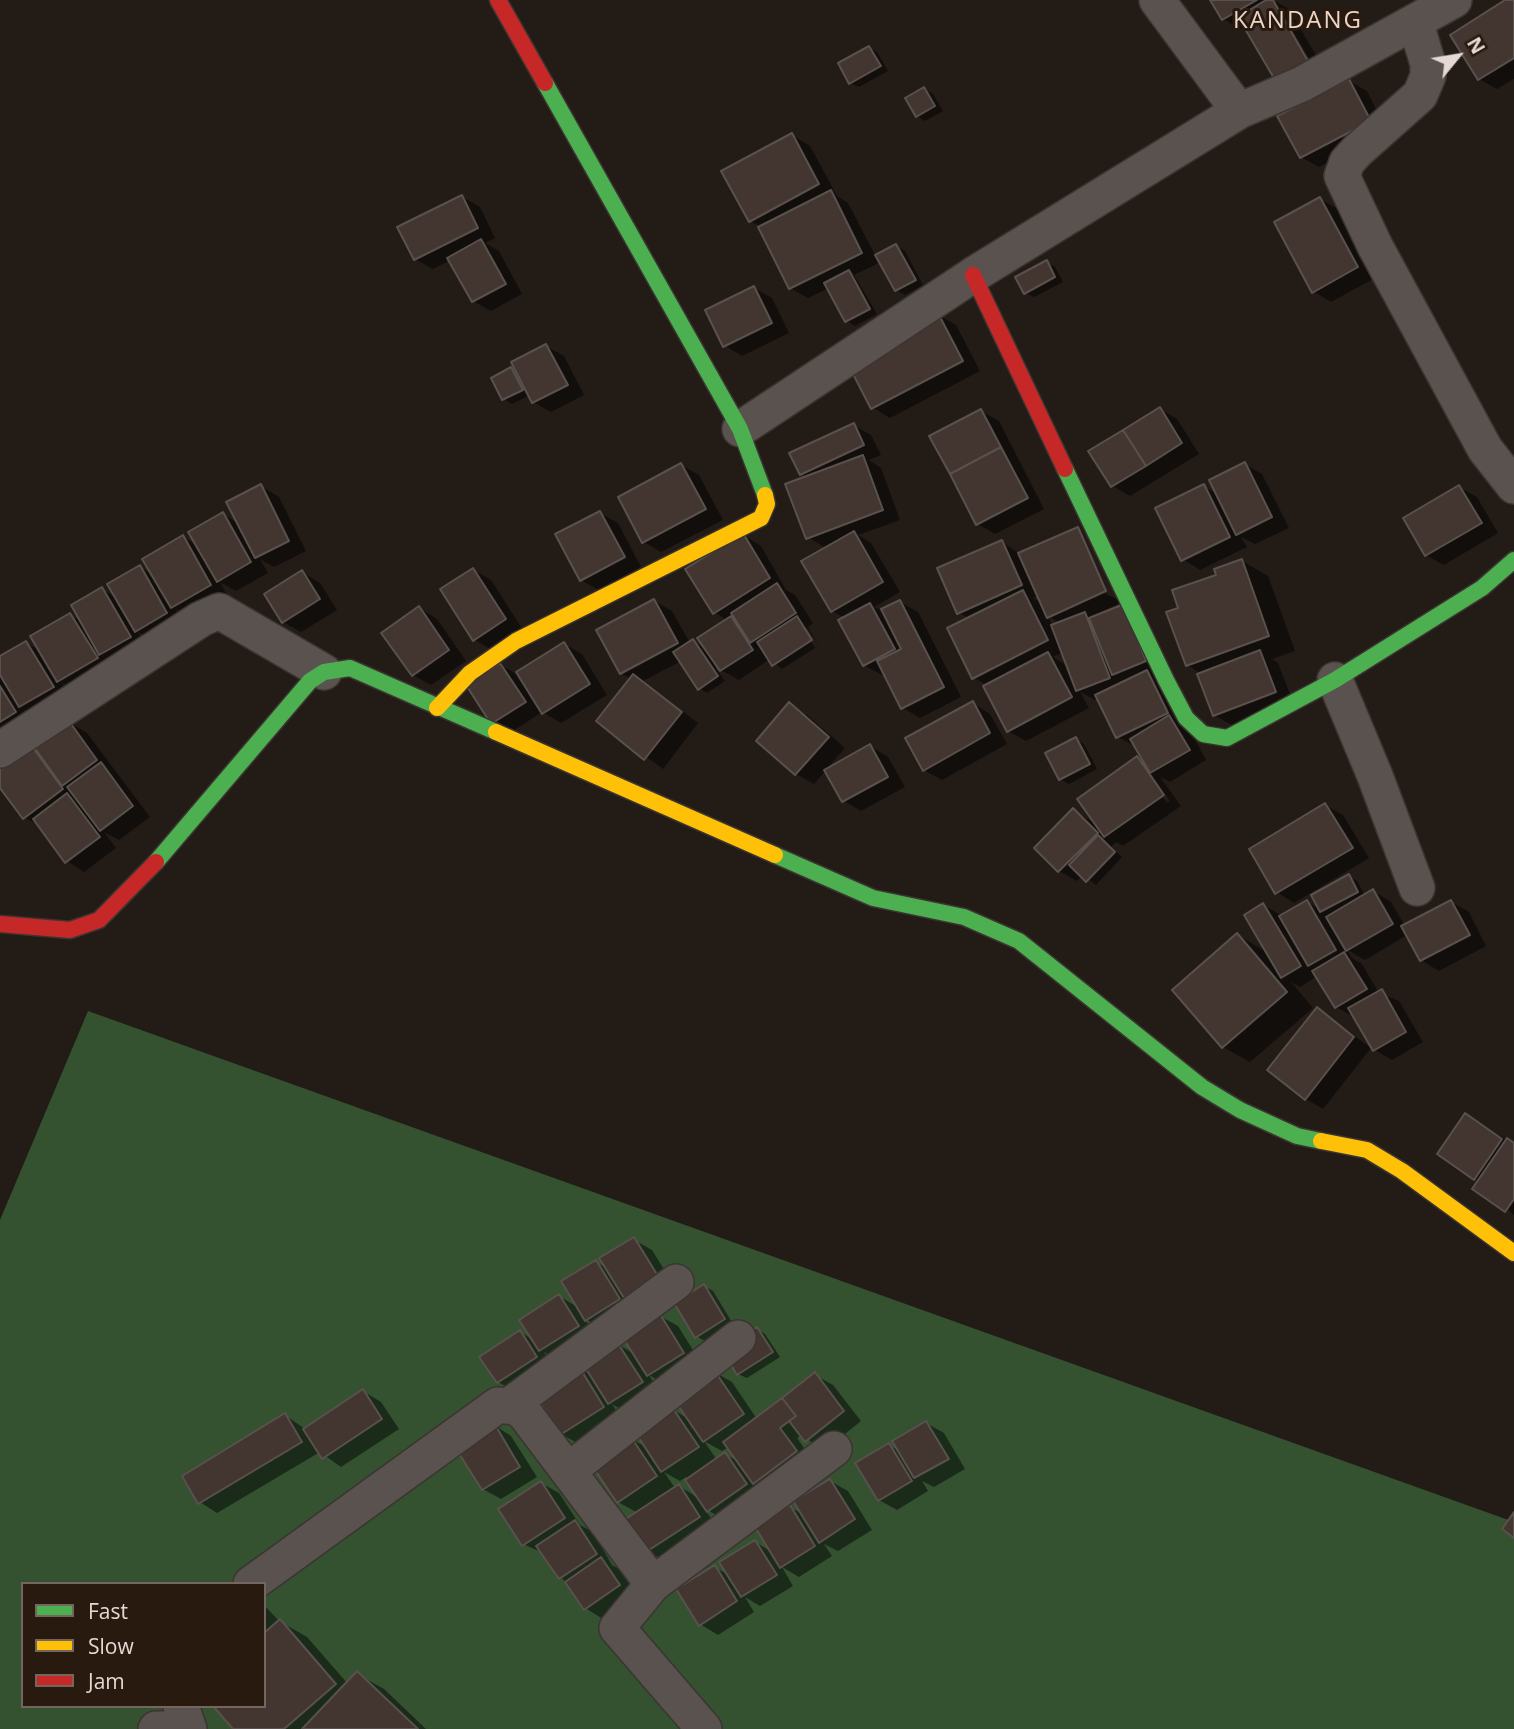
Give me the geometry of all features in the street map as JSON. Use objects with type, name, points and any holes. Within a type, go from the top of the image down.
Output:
[{"type":"street","points":[[437,708],[470,673],[516,641],[761,518],[767,504],[764,489],[740,429],[498,0]]},
{"type":"street","points":[[1157,0],[1238,111]]},
{"type":"street","points":[[740,429],[973,275],[1238,111],[1302,84],[1416,24],[1454,0]]},
{"type":"street","points":[[1416,24],[1428,64],[1428,76],[1420,95],[1357,150],[1347,162],[1342,176],[1375,246],[1485,449],[1514,486]]},
{"type":"street","points":[[973,275],[1186,718],[1203,734],[1227,738],[1335,680],[1482,588],[1514,560]]},
{"type":"street","points":[[0,750],[201,619],[219,611],[324,673]]},
{"type":"street","points":[[0,923],[70,930],[99,920],[153,865],[310,681],[324,673],[350,668],[873,898],[964,917],[1019,941],[1202,1087],[1240,1110],[1297,1136],[1367,1150],[1402,1171],[1514,1252]]},
{"type":"street","points":[[1335,680],[1417,888]]},
{"type":"street","points":[[510,1405],[676,1282]]},
{"type":"street","points":[[568,1471],[738,1338]]},
{"type":"street","points":[[254,1582],[498,1405],[510,1405],[525,1414],[653,1584]]},
{"type":"street","points":[[704,1729],[617,1628],[653,1584],[834,1450]]},
{"type":"street","points":[[182,1708],[189,1729]]},
{"type":"street","points":[[156,1729],[169,1729]]},
{"type":"green space","points":[[88,1011],[1514,1522],[1514,1729],[0,1729],[0,1220]]},
{"type":"building","points":[[1210,0],[1257,0],[1222,20]]},
{"type":"building","points":[[1266,0],[1273,0],[1308,61],[1275,80],[1238,17]]},
{"type":"building","points":[[1505,0],[1514,0],[1514,58],[1478,80],[1450,35]]},
{"type":"building","points":[[869,46],[881,66],[849,84],[838,63]]},
{"type":"building","points":[[1349,79],[1371,121],[1300,158],[1277,116]]},
{"type":"building","points":[[924,87],[935,106],[916,117],[905,98]]},
{"type":"building","points":[[792,133],[819,184],[749,222],[721,171]]},
{"type":"building","points":[[831,190],[862,253],[789,289],[758,227]]},
{"type":"building","points":[[462,195],[478,228],[414,260],[397,227]]},
{"type":"building","points":[[1320,197],[1358,267],[1312,293],[1274,222]]},
{"type":"building","points":[[481,239],[506,284],[472,302],[447,258]]},
{"type":"building","points":[[896,244],[916,280],[895,291],[875,255]]},
{"type":"building","points":[[1047,260],[1055,277],[1024,294],[1015,277]]},
{"type":"building","points":[[849,270],[870,309],[845,322],[824,283]]},
{"type":"building","points":[[754,286],[772,323],[723,347],[705,310]]},
{"type":"building","points":[[938,313],[963,361],[871,409],[851,370]]},
{"type":"building","points":[[546,344],[568,385],[532,403],[511,362]]},
{"type":"building","points":[[511,367],[523,390],[502,400],[491,378]]},
{"type":"building","points":[[1160,407],[1182,443],[1146,466],[1123,430]]},
{"type":"building","points":[[981,409],[1001,447],[950,474],[929,436]]},
{"type":"building","points":[[854,423],[864,445],[800,475],[789,453]]},
{"type":"building","points":[[1123,430],[1146,466],[1111,487],[1088,451]]},
{"type":"building","points":[[1001,447],[1028,498],[976,525],[950,474]]},
{"type":"building","points":[[863,455],[883,510],[806,539],[785,484]]},
{"type":"building","points":[[1245,462],[1272,517],[1236,535],[1209,480]]},
{"type":"building","points":[[681,463],[706,509],[642,543],[618,497]]},
{"type":"building","points":[[261,484],[289,541],[255,558],[226,502]]},
{"type":"building","points":[[1204,484],[1230,537],[1181,561],[1155,508]]},
{"type":"building","points":[[1459,485],[1482,523],[1425,556],[1403,518]]},
{"type":"building","points":[[600,511],[625,557],[580,581],[555,534]]},
{"type":"building","points":[[223,512],[251,562],[217,582],[188,532]]},
{"type":"building","points":[[1078,527],[1106,591],[1047,618],[1018,553]]},
{"type":"building","points":[[854,531],[883,582],[831,612],[801,561]]},
{"type":"building","points":[[743,533],[770,578],[713,614],[685,569]]},
{"type":"building","points":[[183,535],[211,585],[171,608],[142,559]]},
{"type":"building","points":[[1002,540],[1022,585],[957,614],[937,568]]},
{"type":"building","points":[[1242,559],[1269,636],[1186,666],[1166,612],[1178,608],[1172,590],[1216,575],[1214,569]]},
{"type":"building","points":[[140,565],[167,613],[135,632],[107,584]]},
{"type":"building","points":[[473,568],[506,619],[473,641],[440,589]]},
{"type":"building","points":[[302,570],[320,599],[282,623],[264,594]]},
{"type":"building","points":[[777,583],[796,613],[750,643],[731,613]]},
{"type":"building","points":[[102,587],[131,637],[99,655],[71,605]]},
{"type":"building","points":[[1023,590],[1048,640],[972,679],[947,628]]},
{"type":"building","points":[[654,599],[678,643],[620,674],[596,630]]},
{"type":"building","points":[[900,600],[944,687],[901,709],[877,661],[901,649],[881,609]]},
{"type":"building","points":[[870,603],[895,649],[863,666],[838,620]]},
{"type":"building","points":[[1124,604],[1146,661],[1112,675],[1089,618]]},
{"type":"building","points":[[419,606],[449,650],[412,676],[381,633]]},
{"type":"building","points":[[1085,612],[1110,678],[1076,691],[1051,625]]},
{"type":"building","points":[[70,613],[98,658],[57,682],[30,636]]},
{"type":"building","points":[[731,616],[753,650],[720,671],[697,638]]},
{"type":"building","points":[[797,616],[812,640],[772,666],[757,642]]},
{"type":"building","points":[[693,639],[718,676],[698,690],[673,652]]},
{"type":"building","points":[[26,641],[54,687],[19,707],[0,675],[0,656]]},
{"type":"building","points":[[564,642],[590,684],[542,714],[516,672]]},
{"type":"building","points":[[1260,650],[1276,692],[1213,716],[1197,674]]},
{"type":"building","points":[[1048,652],[1072,697],[1007,732],[983,686]]},
{"type":"building","points":[[500,663],[526,702],[491,724],[466,685]]},
{"type":"building","points":[[1147,670],[1168,713],[1116,738],[1095,695]]},
{"type":"building","points":[[633,674],[682,712],[644,760],[596,721]]},
{"type":"building","points":[[0,686],[16,712],[0,722]]},
{"type":"building","points":[[973,701],[990,733],[923,771],[905,738]]},
{"type":"building","points":[[789,702],[829,737],[795,775],[756,741]]},
{"type":"building","points":[[1169,715],[1190,750],[1150,773],[1130,739]]},
{"type":"building","points":[[69,721],[97,760],[62,786],[34,747]]},
{"type":"building","points":[[1076,737],[1090,764],[1059,780],[1045,753]]},
{"type":"building","points":[[870,744],[888,777],[842,802],[824,770]]},
{"type":"building","points":[[31,745],[63,789],[23,819],[0,788],[0,768]]},
{"type":"building","points":[[1137,756],[1164,795],[1104,837],[1077,799]]},
{"type":"building","points":[[101,762],[133,806],[100,831],[67,787]]},
{"type":"building","points":[[67,793],[100,837],[65,863],[33,819]]},
{"type":"building","points":[[1325,803],[1353,848],[1275,894],[1249,849]]},
{"type":"building","points":[[1073,808],[1098,833],[1058,872],[1034,848]]},
{"type":"building","points":[[1098,835],[1115,852],[1086,882],[1069,865]]},
{"type":"building","points":[[1349,874],[1358,892],[1320,912],[1311,895]]},
{"type":"building","points":[[1373,889],[1393,924],[1346,951],[1326,917]]},
{"type":"building","points":[[1307,900],[1336,950],[1308,966],[1279,916]]},
{"type":"building","points":[[1451,900],[1470,935],[1420,961],[1401,926]]},
{"type":"building","points":[[1263,903],[1301,966],[1281,978],[1244,915]]},
{"type":"building","points":[[1237,933],[1287,992],[1222,1048],[1172,990]]},
{"type":"building","points":[[1344,952],[1367,989],[1335,1008],[1312,971]]},
{"type":"building","points":[[1382,989],[1406,1032],[1373,1051],[1348,1008]]},
{"type":"building","points":[[1317,1007],[1354,1037],[1305,1100],[1267,1070]]},
{"type":"building","points":[[1465,1113],[1502,1139],[1474,1180],[1437,1154]]},
{"type":"building","points":[[1507,1138],[1514,1143],[1514,1199],[1505,1212],[1472,1189]]},
{"type":"building","points":[[634,1237],[658,1276],[624,1298],[599,1258]]},
{"type":"building","points":[[596,1260],[620,1299],[585,1321],[561,1281]]},
{"type":"building","points":[[704,1284],[725,1319],[695,1338],[674,1303]]},
{"type":"building","points":[[559,1294],[579,1326],[539,1351],[519,1320]]},
{"type":"building","points":[[660,1314],[684,1353],[647,1376],[623,1338]]},
{"type":"building","points":[[757,1327],[773,1352],[737,1375],[721,1349]]},
{"type":"building","points":[[520,1330],[537,1357],[497,1383],[479,1357]]},
{"type":"building","points":[[617,1342],[643,1382],[608,1404],[583,1364]]},
{"type":"building","points":[[578,1365],[604,1407],[560,1435],[534,1393]]},
{"type":"building","points":[[714,1370],[744,1414],[703,1442],[673,1398]]},
{"type":"building","points":[[815,1372],[844,1411],[805,1442],[789,1421],[796,1416],[782,1398]]},
{"type":"building","points":[[363,1389],[382,1419],[322,1459],[303,1429]]},
{"type":"building","points":[[782,1398],[796,1416],[780,1428],[797,1451],[753,1484],[723,1442]]},
{"type":"building","points":[[672,1407],[699,1447],[661,1472],[635,1432]]},
{"type":"building","points":[[285,1413],[302,1442],[198,1504],[182,1476]]},
{"type":"building","points":[[926,1421],[949,1459],[914,1478],[892,1441]]},
{"type":"building","points":[[494,1423],[520,1467],[482,1490],[455,1447]]},
{"type":"building","points":[[631,1437],[657,1476],[617,1503],[591,1464]]},
{"type":"building","points":[[889,1443],[912,1481],[878,1501],[855,1463]]},
{"type":"building","points":[[725,1452],[747,1484],[707,1512],[685,1480]]},
{"type":"building","points":[[830,1479],[855,1519],[819,1543],[793,1501]]},
{"type":"building","points":[[541,1481],[565,1518],[522,1546],[498,1509]]},
{"type":"building","points":[[679,1484],[700,1517],[646,1552],[624,1520]]},
{"type":"building","points":[[790,1505],[815,1546],[780,1568],[755,1527]]},
{"type":"building","points":[[1514,1512],[1514,1538],[1502,1529]]},
{"type":"building","points":[[575,1520],[597,1554],[559,1579],[536,1546]]},
{"type":"building","points":[[755,1540],[777,1575],[741,1597],[719,1562]]},
{"type":"building","points":[[601,1557],[620,1585],[584,1610],[565,1582]]},
{"type":"building","points":[[715,1565],[737,1601],[699,1626],[676,1589]]},
{"type":"building","points":[[280,1619],[336,1684],[284,1729],[233,1729],[215,1708],[266,1708],[266,1631]]},
{"type":"building","points":[[357,1671],[418,1729],[302,1729]]},
{"type":"traffic: fast","points":[[545,83],[740,429],[765,495]]},
{"type":"traffic: fast","points":[[1065,469],[1166,680],[1186,718],[1203,734],[1227,738],[1335,680],[1482,588],[1514,560]]},
{"type":"traffic: fast","points":[[156,862],[310,681],[324,672],[350,668],[496,732]]},
{"type":"traffic: fast","points":[[775,855],[873,898],[964,917],[1019,941],[1202,1087],[1240,1110],[1297,1136],[1321,1141]]},
{"type":"traffic: slow","points":[[437,708],[470,673],[516,641],[761,518],[767,504],[765,495]]},
{"type":"traffic: slow","points":[[496,732],[775,855]]},
{"type":"traffic: slow","points":[[1321,1141],[1367,1150],[1402,1171],[1514,1253]]},
{"type":"traffic: jam","points":[[498,0],[545,83]]},
{"type":"traffic: jam","points":[[973,275],[1065,469]]},
{"type":"traffic: jam","points":[[0,924],[70,930],[99,920],[156,862]]},
{"type":"district","name":"KANDANG","points":[[1298,21]]}]
